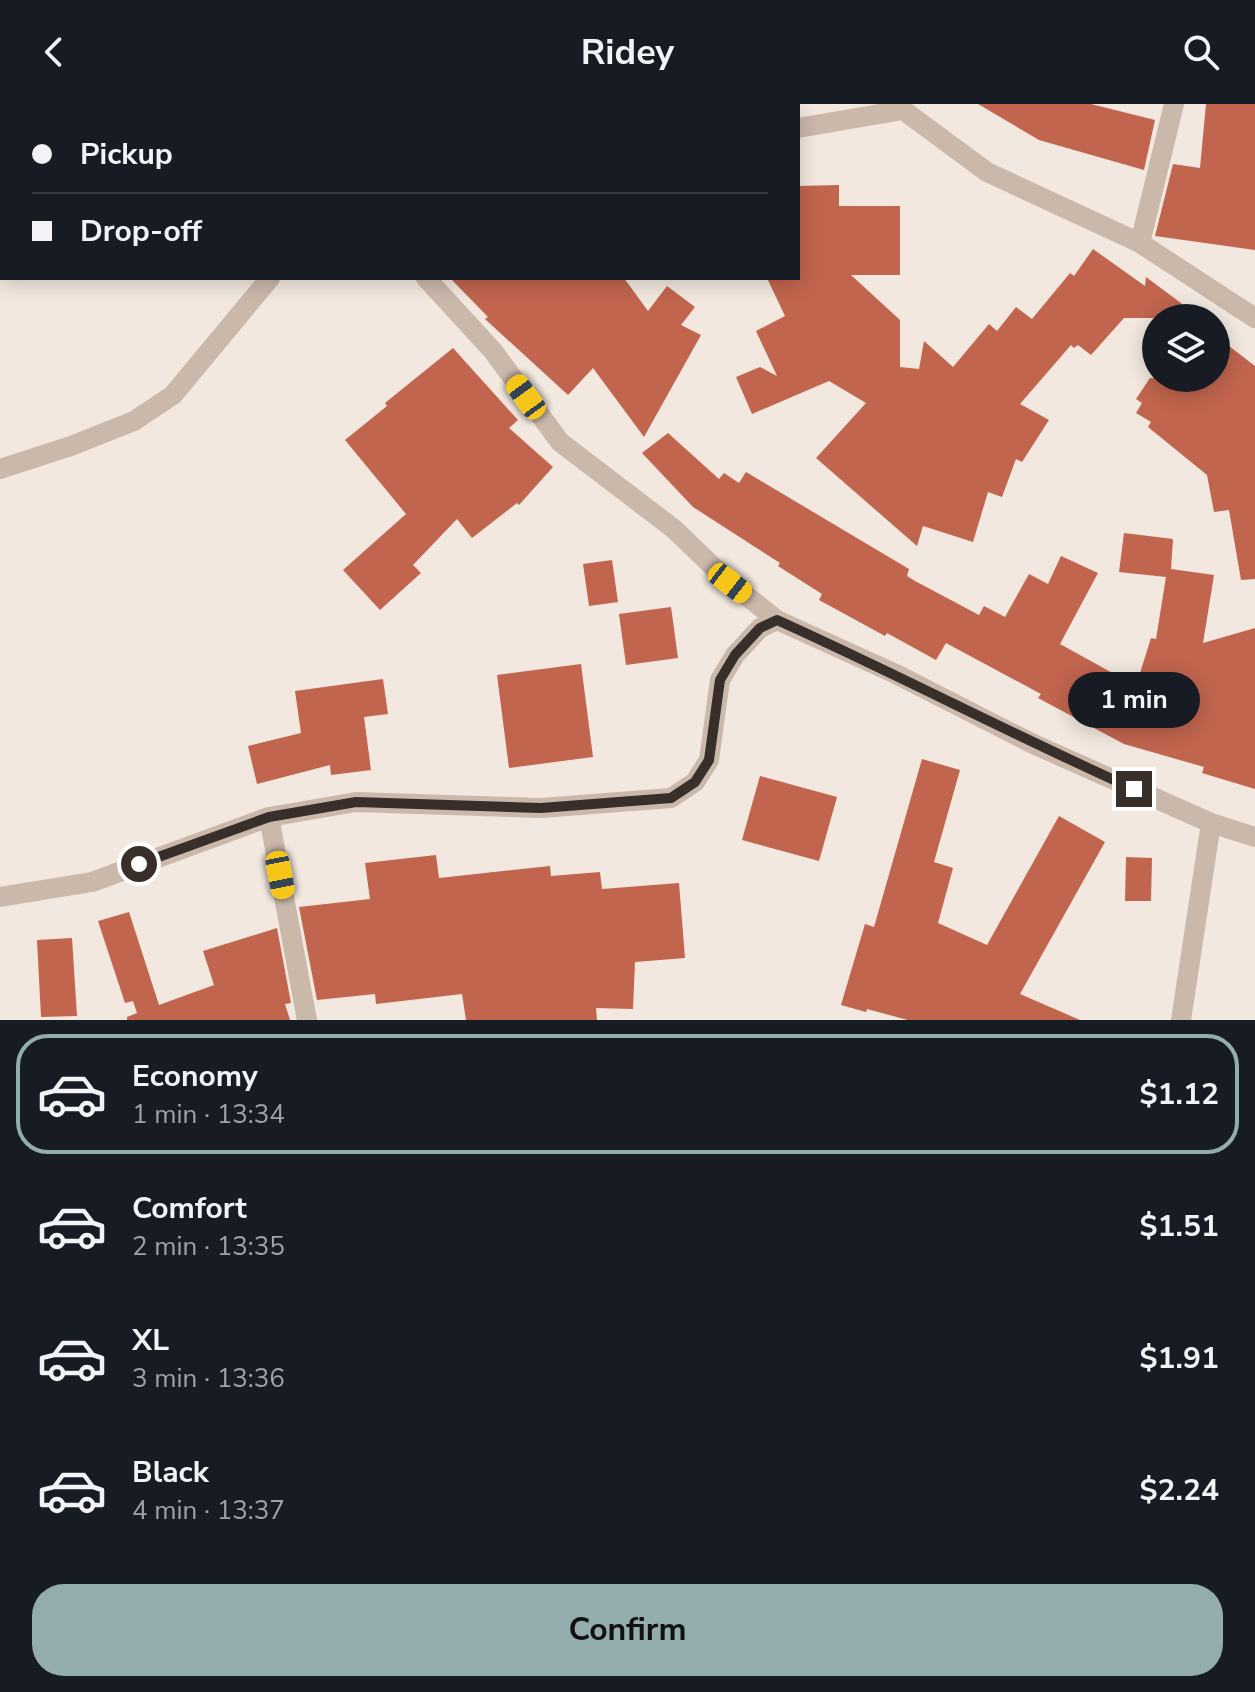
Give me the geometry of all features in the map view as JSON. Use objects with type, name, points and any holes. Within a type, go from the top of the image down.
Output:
[{"type":"street","points":[[1140,243],[1174,104]]},
{"type":"street","points":[[800,128],[901,107],[987,172],[1140,243],[1255,318]]},
{"type":"street","points":[[0,469],[134,421],[173,395],[268,280]]},
{"type":"street","points":[[428,280],[493,351],[560,442],[674,529],[730,583],[777,620],[896,674],[1031,743],[1211,823],[1255,837]]},
{"type":"street","points":[[1,894],[92,882],[269,817],[356,802],[541,808],[671,798],[695,782],[709,760],[720,680],[735,655],[760,628],[777,620]]},
{"type":"street","points":[[269,817],[307,1020]]},
{"type":"street","points":[[1181,1020],[1211,823]]},
{"type":"building","points":[[978,104],[1091,104],[1155,120],[1144,170],[1039,140]]},
{"type":"building","points":[[1206,104],[1255,104],[1255,250],[1155,236],[1173,164],[1200,168]]},
{"type":"building","points":[[839,185],[839,206],[900,206],[900,275],[851,275],[900,320],[900,367],[919,369],[924,341],[953,367],[989,324],[997,331],[1016,307],[1032,319],[1070,273],[1074,276],[1093,249],[1145,286],[1146,277],[1182,304],[1142,304],[1142,318],[1124,318],[1091,355],[1078,345],[1074,348],[1071,345],[1020,404],[1049,420],[1022,462],[1016,459],[1002,497],[988,492],[973,542],[923,526],[917,546],[816,458],[866,403],[829,381],[752,414],[736,377],[760,367],[777,376],[756,331],[785,316],[768,280],[800,280],[800,186]]},
{"type":"building","points":[[452,280],[625,280],[648,311],[667,286],[695,307],[681,325],[701,335],[644,437],[593,368],[568,395],[485,319],[488,317]]},
{"type":"building","points":[[1230,347],[1255,366],[1255,579],[1241,580],[1229,510],[1214,512],[1207,475],[1148,427],[1151,422],[1136,413],[1142,403],[1136,399],[1142,390],[1230,392]]},
{"type":"building","points":[[453,348],[518,420],[509,428],[553,467],[519,505],[517,503],[472,538],[457,519],[413,565],[421,573],[380,610],[343,570],[406,514],[345,440]]},
{"type":"building","points":[[668,433],[719,479],[724,473],[739,483],[746,472],[909,569],[907,576],[915,581],[979,615],[984,606],[1005,617],[1029,574],[1048,584],[1061,556],[1098,573],[1060,644],[1136,686],[1151,638],[1156,639],[1166,577],[1119,572],[1124,533],[1173,539],[1171,569],[1214,575],[1203,643],[1255,628],[1255,789],[1202,773],[1204,767],[1124,744],[1038,698],[1041,694],[946,643],[936,660],[819,600],[822,594],[778,566],[780,563],[693,507],[642,453]]},
{"type":"building","points":[[612,560],[618,602],[589,606],[583,564]]},
{"type":"building","points":[[671,607],[678,658],[626,665],[619,614]]},
{"type":"building","points":[[581,664],[593,757],[509,768],[497,675]]},
{"type":"building","points":[[383,679],[388,714],[364,717],[371,770],[331,775],[330,765],[257,784],[248,746],[301,733],[295,691]]},
{"type":"building","points":[[922,759],[960,770],[934,862],[953,868],[938,923],[987,945],[1059,816],[1105,842],[1020,994],[1080,1020],[908,1020],[841,1005],[865,924],[874,927]]},
{"type":"building","points":[[760,776],[837,797],[819,861],[742,840]]},
{"type":"building","points":[[436,855],[439,878],[550,866],[551,876],[600,872],[602,889],[679,883],[685,958],[635,962],[633,1009],[596,1008],[597,1020],[466,1020],[462,994],[376,1004],[375,994],[317,1000],[299,907],[370,899],[365,863]]},
{"type":"building","points":[[1126,857],[1152,858],[1151,901],[1125,901]]},
{"type":"building","points":[[129,912],[159,1005],[214,985],[203,951],[277,928],[291,1003],[285,1004],[290,1020],[127,1020],[127,1017],[137,1013],[133,1001],[125,1003],[98,921]]},
{"type":"building","points":[[72,938],[77,1016],[41,1017],[37,940]]},
{"type":"route","points":[[139,864],[269,817],[356,802],[541,808],[671,798],[695,782],[709,760],[720,680],[735,655],[760,628],[777,620],[896,674],[1031,743],[1134,789]]}]
